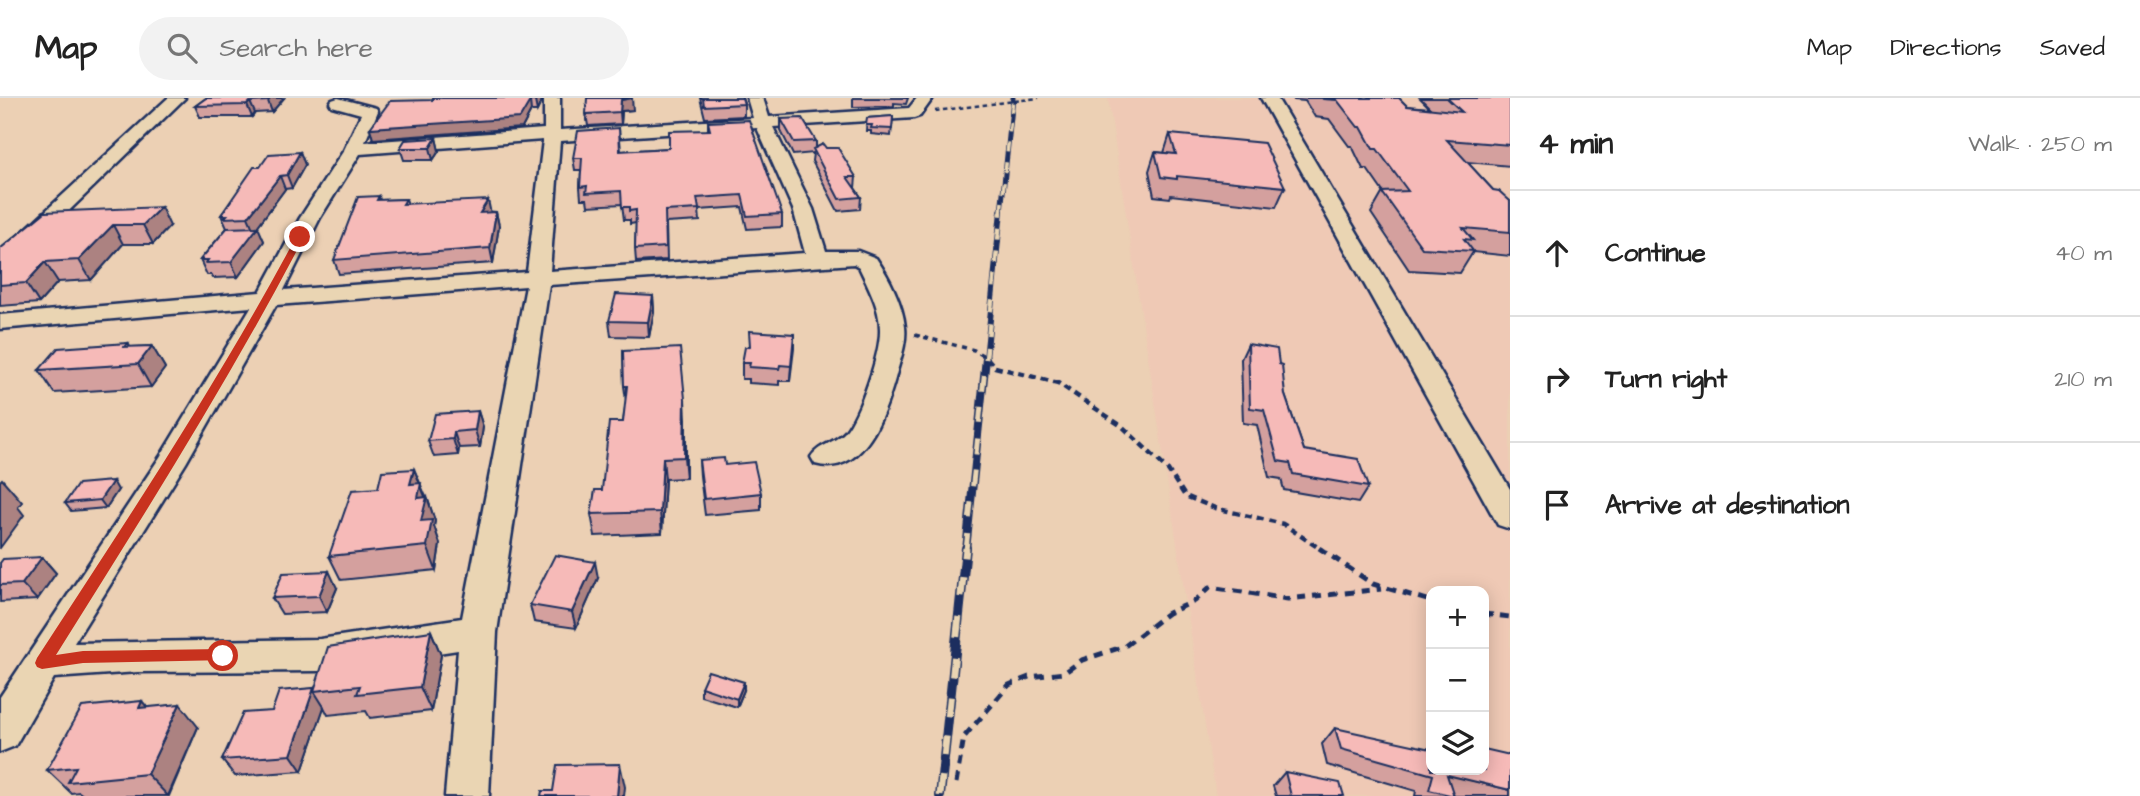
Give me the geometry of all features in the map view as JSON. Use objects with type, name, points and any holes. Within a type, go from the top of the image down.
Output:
[{"type":"street","points":[[0,265],[177,98]]},
{"type":"street","points":[[467,796],[478,632],[535,308],[552,135],[552,98]]},
{"type":"street","points":[[755,98],[763,123],[803,209],[817,258]]},
{"type":"street","points":[[353,150],[370,146],[914,113],[925,98]]},
{"type":"street","points":[[1269,98],[1510,517]]},
{"type":"street","points":[[0,733],[171,463],[268,298],[310,218],[353,150],[370,111],[338,103]]},
{"type":"street","points":[[0,322],[268,298],[851,257],[865,260],[885,299],[894,330],[883,372],[862,430],[843,451],[826,457]]},
{"type":"street","points":[[42,663],[83,657],[117,656],[299,656],[478,632]]},
{"type":"path","points":[[914,113],[969,105],[1013,105],[1039,98]]},
{"type":"path","points":[[894,330],[974,350],[985,355],[995,367],[1058,383],[1124,427],[1168,470],[1185,496],[1215,508],[1283,524],[1382,589],[1426,600]]},
{"type":"path","points":[[956,783],[964,737],[1009,685],[1029,677],[1064,673],[1082,660],[1125,646],[1168,613],[1195,601],[1210,587],[1288,599],[1382,589]]},
{"type":"path","points":[[1489,615],[1510,617]]},
{"type":"shaded area","points":[[1108,98],[1510,98],[1510,796],[1216,796]]},
{"type":"building","points":[[206,98],[271,98],[247,105],[195,106]]},
{"type":"building","points":[[433,98],[536,98],[535,101],[530,101],[520,118],[370,128],[390,101]]},
{"type":"building","points":[[587,98],[631,98],[621,100],[620,112],[586,114]]},
{"type":"building","points":[[703,98],[742,98],[744,104],[704,106]]},
{"type":"building","points":[[1322,98],[1399,98],[1407,106],[1462,112],[1447,98],[1510,98],[1510,145],[1447,140],[1493,190],[1499,191],[1510,201],[1510,232],[1463,228],[1473,240],[1464,239],[1473,251],[1422,248],[1382,192],[1408,191],[1377,149],[1373,149],[1361,127],[1358,127],[1337,100]]},
{"type":"building","points":[[893,116],[892,129],[871,128],[872,125],[866,125],[867,118]]},
{"type":"building","points":[[802,118],[816,141],[794,142],[781,119]]},
{"type":"building","points":[[749,120],[782,214],[747,216],[742,195],[697,198],[699,209],[665,211],[666,247],[635,249],[636,210],[629,211],[629,207],[622,207],[621,191],[586,193],[587,186],[580,187],[582,158],[573,158],[578,131],[619,128],[620,151],[669,148],[669,131],[710,130],[708,122]]},
{"type":"building","points":[[1170,134],[1264,143],[1285,187],[1177,176],[1177,179],[1161,177],[1155,152],[1176,154]]},
{"type":"building","points":[[436,138],[430,148],[400,148],[405,140]]},
{"type":"building","points":[[823,144],[826,148],[838,148],[856,177],[847,177],[861,197],[839,199],[813,149]]},
{"type":"building","points":[[300,152],[287,175],[280,176],[248,217],[224,218],[227,215],[221,215],[254,167],[260,167],[269,154]]},
{"type":"building","points":[[379,196],[377,200],[406,199],[403,204],[488,200],[480,213],[496,212],[490,248],[334,260],[358,197]]},
{"type":"building","points":[[161,207],[143,225],[113,225],[79,260],[45,262],[26,283],[0,285],[0,249],[45,212]]},
{"type":"building","points":[[258,227],[231,262],[206,263],[208,260],[200,260],[227,228]]},
{"type":"building","points":[[616,294],[653,296],[648,322],[609,321]]},
{"type":"building","points":[[749,331],[794,334],[791,366],[780,365],[779,369],[749,367],[750,363],[742,363],[745,347],[750,346]]},
{"type":"building","points":[[128,343],[124,347],[152,346],[138,364],[39,370],[58,348]]},
{"type":"building","points":[[1248,344],[1277,349],[1279,364],[1282,365],[1285,395],[1304,450],[1358,459],[1368,487],[1293,474],[1290,463],[1278,461],[1264,410],[1250,408]]},
{"type":"building","points":[[680,348],[685,399],[684,457],[663,458],[660,512],[591,514],[595,490],[602,490],[609,422],[623,422],[627,386],[624,386],[623,351]]},
{"type":"building","points":[[478,411],[475,430],[454,432],[453,439],[428,441],[435,414]]},
{"type":"building","points":[[724,458],[725,465],[754,462],[761,493],[704,499],[699,460]]},
{"type":"building","points":[[414,469],[410,484],[421,483],[418,498],[427,497],[421,521],[432,520],[427,546],[329,556],[352,490],[378,488],[382,471]]},
{"type":"building","points":[[113,481],[100,500],[65,503],[78,484]]},
{"type":"building","points":[[555,555],[595,562],[572,612],[530,605]]},
{"type":"building","points":[[42,557],[22,584],[0,585],[0,563],[3,559]]},
{"type":"building","points":[[329,571],[319,596],[272,598],[283,573]]},
{"type":"building","points":[[431,631],[420,687],[357,694],[360,686],[314,691],[328,647]]},
{"type":"building","points":[[708,671],[744,682],[737,699],[701,687]]},
{"type":"building","points":[[314,688],[291,755],[222,760],[243,713],[272,711],[279,691]]},
{"type":"building","points":[[142,701],[139,708],[180,704],[147,774],[68,782],[76,767],[47,770],[82,707]]},
{"type":"building","points":[[1335,728],[1426,748],[1426,773],[1341,749]]},
{"type":"building","points":[[1489,750],[1510,755],[1510,790],[1447,775],[1489,775]]},
{"type":"building","points":[[620,764],[617,796],[541,796],[542,791],[553,791],[557,765]]},
{"type":"building","points":[[1285,772],[1340,783],[1344,796],[1291,796]]},
{"type":"building","points":[[1433,775],[1447,775],[1454,796],[1429,790]]},
{"type":"railway","points":[[1001,212],[1013,98]]},
{"type":"railway","points":[[986,359],[1001,211]]},
{"type":"railway","points":[[966,550],[986,358]]},
{"type":"railway","points":[[940,796],[966,548]]},
{"type":"route","points":[[223,656],[83,657],[42,663],[171,463],[268,298],[300,237]]}]
